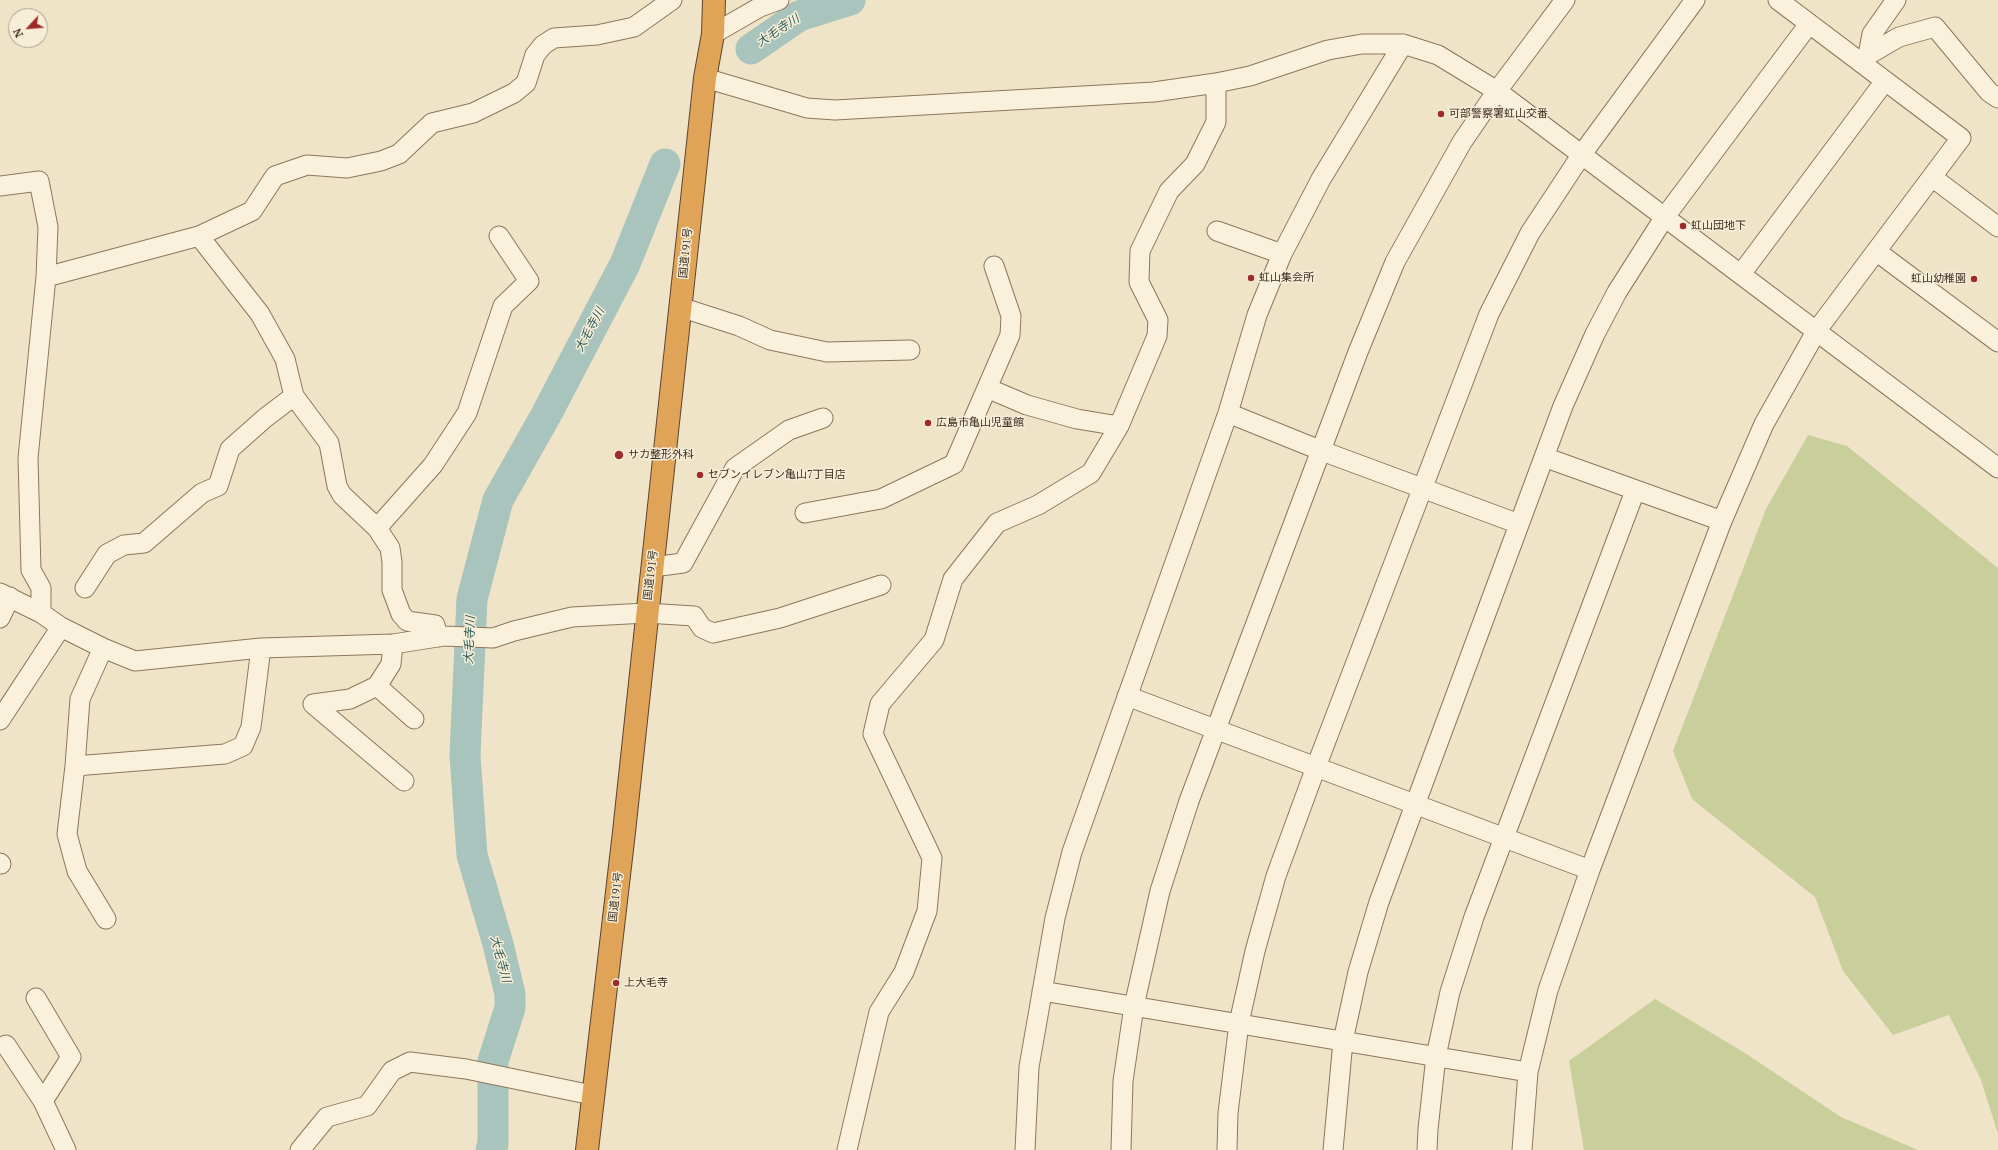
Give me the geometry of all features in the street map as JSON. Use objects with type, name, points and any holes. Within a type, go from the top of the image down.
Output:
[{"type":"highway","name":"国道191号","points":[[587,1150],[592,1095],[624,832],[646,613],[653,567],[705,78],[714,34],[714,0]]},
{"type":"street","points":[[46,277],[199,236],[252,211],[275,176],[307,165],[347,168],[381,161],[399,154],[432,123],[473,113],[514,93],[526,83],[535,55],[543,45],[554,38],[597,35],[634,27],[672,0]]},
{"type":"street","points":[[714,34],[760,7],[779,0]]},
{"type":"street","points":[[1120,1150],[1123,1082],[1134,1006],[1160,891],[1189,801],[1218,730],[1358,352],[1395,262],[1462,142],[1497,91],[1565,0]]},
{"type":"street","points":[[1227,1150],[1228,1113],[1239,1023],[1255,950],[1276,876],[1422,487],[1489,314],[1530,233],[1582,154],[1694,0]]},
{"type":"street","points":[[1522,1150],[1528,1072],[1548,990],[1590,870],[1722,521],[1764,424],[1817,330],[1961,138],[1885,81],[1864,59],[1809,24],[1778,0]]},
{"type":"street","points":[[1864,59],[1872,34],[1896,0]]},
{"type":"street","points":[[1333,1150],[1335,1108],[1343,1041],[1360,965],[1379,902],[1414,804],[1563,406],[1594,334],[1617,292],[1664,218],[1809,24]]},
{"type":"street","points":[[1864,59],[1899,37],[1935,27],[1989,92],[1998,98]]},
{"type":"street","points":[[705,78],[807,108],[835,110],[1154,92],[1216,83],[1250,76],[1328,50],[1362,44],[1403,44],[1438,55],[1497,91],[1582,154],[1664,218],[1817,330],[1998,468]]},
{"type":"street","points":[[1025,1150],[1029,1067],[1055,918],[1072,852],[1228,413],[1257,315],[1282,254],[1320,178],[1403,44]]},
{"type":"street","points":[[1741,274],[1885,81]]},
{"type":"street","points":[[847,1150],[879,1012],[904,972],[927,911],[932,858],[872,734],[880,704],[934,640],[953,579],[998,523],[1038,505],[1091,473],[1119,426],[1158,336],[1158,320],[1139,282],[1140,251],[1169,191],[1195,164],[1216,122],[1216,83]]},
{"type":"street","points":[[1932,176],[1998,227]]},
{"type":"street","points":[[0,186],[39,181],[48,228],[46,277],[28,458],[31,570],[41,588],[41,612]]},
{"type":"street","points":[[1217,231],[1282,254]]},
{"type":"street","points":[[199,236],[260,314],[285,359],[294,396],[329,443],[337,486],[342,495],[377,528],[390,548],[392,562],[392,590],[401,614],[406,621],[435,625],[441,637]]},
{"type":"street","points":[[377,528],[433,465],[467,413],[503,306],[529,281],[499,236]]},
{"type":"street","points":[[1876,251],[1998,342]]},
{"type":"street","points":[[805,513],[881,500],[954,464],[1010,335],[1011,316],[994,266]]},
{"type":"street","points":[[680,307],[739,326],[770,340],[827,352],[910,350]]},
{"type":"street","points":[[987,388],[1042,409],[1077,418],[1119,426]]},
{"type":"street","points":[[85,588],[107,554],[124,545],[144,543],[202,494],[218,486],[230,449],[265,418],[294,396]]},
{"type":"street","points":[[1228,413],[1322,451],[1519,524]]},
{"type":"street","points":[[653,567],[682,563],[735,468],[789,430],[823,418]]},
{"type":"street","points":[[1544,457],[1634,491],[1722,521]]},
{"type":"street","points":[[1428,1150],[1428,1129],[1436,1056],[1450,992],[1474,918],[1634,491]]},
{"type":"street","points":[[0,618],[5,595],[41,612],[61,627],[103,648],[135,661],[261,648],[393,644],[441,637],[494,638],[514,631],[572,617],[646,613],[694,616],[702,628],[713,633],[780,618],[881,585]]},
{"type":"street","points":[[0,720],[61,627]]},
{"type":"street","points":[[393,644],[391,664],[377,686],[350,699],[313,704],[404,781]]},
{"type":"street","points":[[103,648],[80,699],[76,766],[67,834],[77,871],[106,919]]},
{"type":"street","points":[[76,766],[225,754],[243,746],[251,727],[261,648]]},
{"type":"street","points":[[377,686],[414,719]]},
{"type":"street","points":[[1127,696],[1590,870]]},
{"type":"street","points":[[1042,991],[1528,1072]]},
{"type":"street","points":[[36,998],[71,1057],[42,1101]]},
{"type":"street","points":[[6,1045],[42,1101],[66,1150]]},
{"type":"street","points":[[300,1150],[327,1117],[367,1106],[392,1071],[410,1062],[466,1069],[592,1095]]},
{"type":"green space","points":[[1808,435],[1847,446],[1998,568],[1998,1134],[1981,1080],[1949,1015],[1893,1035],[1843,971],[1815,897],[1692,799],[1673,751],[1766,509]]},
{"type":"green space","points":[[1655,999],[1745,1053],[1841,1117],[1918,1150],[1584,1150],[1569,1061]]},
{"type":"waterway","name":"大毛寺川","points":[[751,49],[799,16],[850,0]]},
{"type":"waterway","name":"大毛寺川","points":[[491,1150],[493,1144],[493,1061],[510,1008],[510,994],[498,944],[472,855],[465,755],[472,599],[498,500],[546,415],[625,264],[665,164]]},
{"type":"place","name":"可部警察署虹山交番","points":[[1441,114]]},
{"type":"place","name":"虹山団地下","points":[[1683,226]]},
{"type":"place","name":"虹山集会所","points":[[1251,278]]},
{"type":"place","name":"虹山幼稚園","points":[[1974,279]]},
{"type":"place","name":"広島市亀山児童館","points":[[928,423]]},
{"type":"place","name":"サカ整形外科","points":[[619,455]]},
{"type":"place","name":"セブンイレブン亀山7丁目店","points":[[700,475]]},
{"type":"place","name":"上大毛寺","points":[[616,983]]}]
